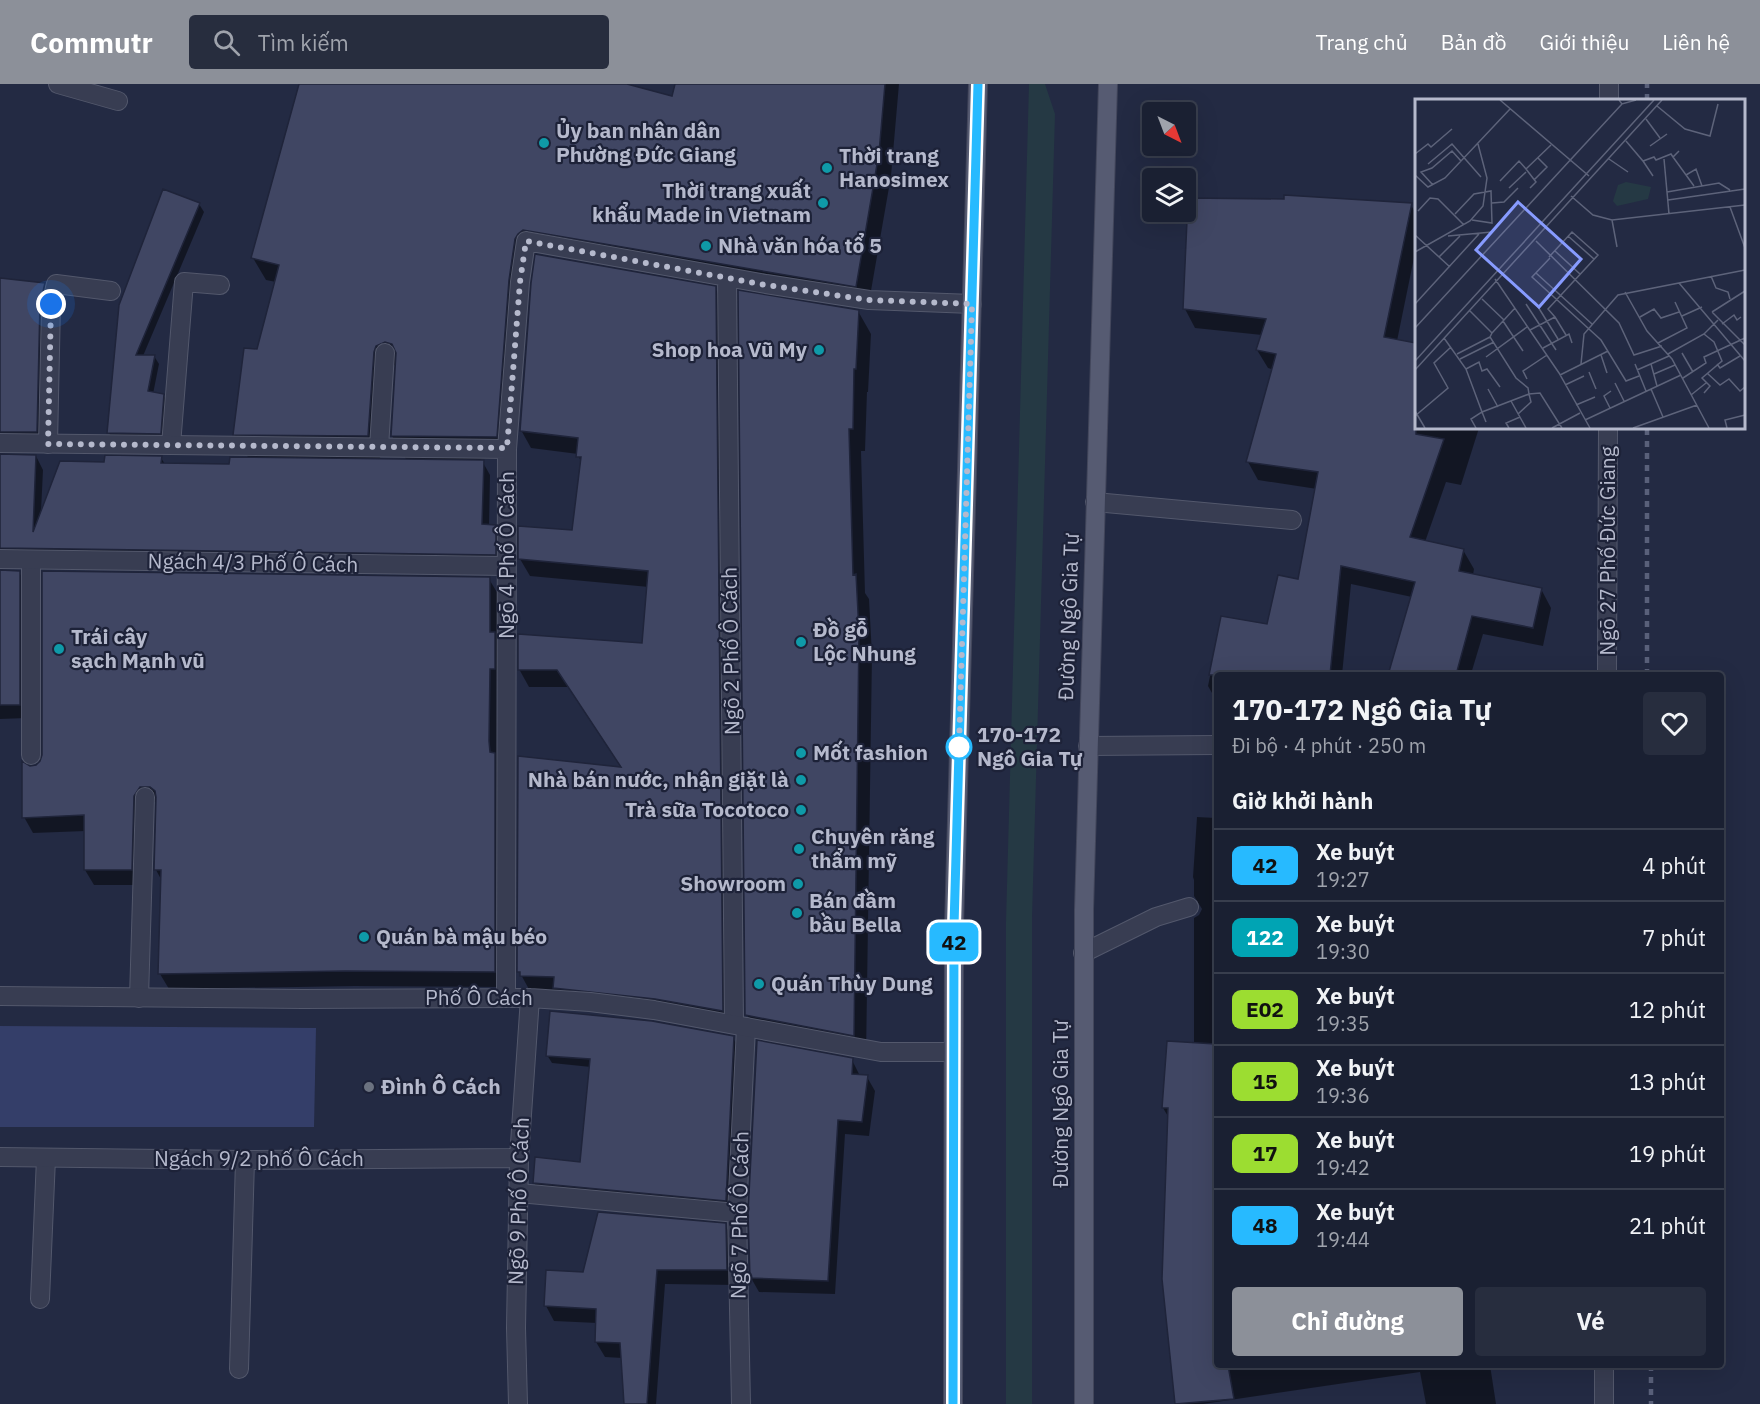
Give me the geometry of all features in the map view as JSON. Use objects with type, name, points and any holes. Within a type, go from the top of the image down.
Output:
[{"type":"main road","points":[[953,1404],[954,926],[978,84]]},
{"type":"main road","name":"Đường Ngô Gia Tự","points":[[1084,1404],[1083,953],[1108,84]]},
{"type":"street","points":[[58,84],[118,101]]},
{"type":"street","name":"Ngõ 4 Phố Ô Cách","points":[[506,997],[507,448],[520,282],[526,241],[869,300],[972,304]]},
{"type":"street","name":"Ngõ 2 Phố Ô Cách","points":[[727,277],[740,1025]]},
{"type":"street","points":[[171,445],[184,282],[220,285]]},
{"type":"street","points":[[48,444],[51,304],[56,284],[111,291]]},
{"type":"street","points":[[379,447],[385,353]]},
{"type":"street","name":"Ngõ 27 Phố Đức Giang","points":[[1607,672],[1608,429]]},
{"type":"street","points":[[0,443],[507,448]]},
{"type":"street","points":[[1095,502],[1292,520]]},
{"type":"street","name":"Ngách 4/3 Phố Ô Cách","points":[[0,559],[506,566]]},
{"type":"street","points":[[31,560],[31,755]]},
{"type":"street","points":[[1088,746],[1214,745]]},
{"type":"street","points":[[139,998],[145,797]]},
{"type":"street","points":[[1083,953],[1156,917],[1189,907]]},
{"type":"street","name":"Phố Ô Cách","points":[[0,996],[303,999],[530,998],[654,1010],[880,1052],[953,1052]]},
{"type":"street","name":"Ngõ 9 Phố Ô Cách","points":[[518,1404],[516,1328],[519,1158],[530,998]]},
{"type":"street","name":"Ngõ 7 Phố Ô Cách","points":[[740,1025],[737,1213],[741,1404]]},
{"type":"street","name":"Ngách 9/2 phố Ô Cách","points":[[0,1157],[245,1160],[519,1158]]},
{"type":"street","points":[[40,1299],[46,1158]]},
{"type":"street","points":[[239,1369],[245,1160]]},
{"type":"street","points":[[519,1193],[737,1213]]},
{"type":"street","points":[[1604,1368],[1604,1404]]},
{"type":"shaded area","points":[[1029,84],[1045,84],[1055,114],[1032,918],[1032,1404],[1006,1404],[1006,922]]},
{"type":"water","points":[[0,1026],[316,1028],[314,1127],[0,1127]]},
{"type":"building","points":[[299,84],[627,84],[672,96],[675,84],[885,84],[879,153],[856,287],[523,230],[515,239],[509,280],[497,437],[391,436],[396,353],[392,344],[385,342],[376,346],[374,352],[368,436],[233,435],[244,348],[257,349],[279,265],[251,258]]},
{"type":"building","points":[[163,189],[200,203],[136,355],[155,355],[148,391],[164,394],[161,434],[107,433],[119,305]]},
{"type":"building","points":[[1284,195],[1412,203],[1384,337],[1415,343],[1416,434],[1444,439],[1410,537],[1464,549],[1459,571],[1542,588],[1533,628],[1472,616],[1457,672],[1389,672],[1415,582],[1341,566],[1330,672],[1214,672],[1214,675],[1209,675],[1221,616],[1267,624],[1278,575],[1298,579],[1318,472],[1246,462],[1276,354],[1256,350],[1266,319],[1183,309],[1187,222],[1196,222],[1196,198],[1284,199]]},
{"type":"building","points":[[535,254],[716,286],[723,1011],[655,999],[553,988],[554,977],[520,976],[520,972],[517,972],[518,756],[621,767],[557,670],[518,670],[518,634],[642,643],[648,571],[518,559],[518,526],[572,530],[581,457],[576,457],[578,438],[520,431]]},
{"type":"building","points":[[0,278],[45,283],[40,304],[37,432],[0,432]]},
{"type":"building","points":[[738,290],[859,310],[856,369],[854,369],[853,429],[849,429],[853,575],[856,574],[859,632],[854,1036],[745,1015]]},
{"type":"building","points":[[0,454],[36,455],[33,532],[60,461],[104,462],[105,455],[162,456],[161,463],[229,464],[230,457],[484,460],[482,524],[496,525],[496,555],[0,548]]},
{"type":"building","points":[[0,570],[20,571],[20,705],[0,705]]},
{"type":"building","points":[[42,571],[490,577],[490,632],[495,632],[495,669],[490,669],[489,741],[490,752],[495,753],[495,972],[345,971],[158,974],[161,870],[154,870],[155,791],[150,787],[140,787],[134,796],[132,870],[84,870],[84,815],[22,818],[22,761],[30,766],[36,765],[42,755]]},
{"type":"building","points":[[550,1011],[652,1021],[734,1036],[726,1201],[533,1183],[535,1157],[580,1162],[590,1059],[546,1056]]},
{"type":"building","points":[[757,1040],[853,1058],[852,1074],[868,1075],[862,1122],[838,1120],[828,1281],[750,1278],[748,1213]]},
{"type":"building","points":[[1167,1041],[1214,1044],[1214,1368],[1229,1368],[1234,1399],[1175,1404],[1162,1279],[1168,1108],[1162,1108]]},
{"type":"building","points":[[598,1212],[726,1223],[727,1270],[657,1270],[647,1404],[624,1404],[620,1343],[595,1342],[596,1309],[544,1306],[546,1270],[583,1272]]},
{"type":"railway","points":[[1647,84],[1647,99]]},
{"type":"railway","points":[[1647,429],[1647,672]]},
{"type":"railway","points":[[1651,1368],[1651,1404]]},
{"type":"bus line","name":"42","points":[[953,1404],[954,926],[978,84]]},
{"type":"place","name":"Ủy ban nhân dân Phường Đức Giang","points":[[544,143]]},
{"type":"place","name":"Thời trang Hanosimex","points":[[827,168]]},
{"type":"place","name":"Thời trang xuất khẩu Made in Vietnam","points":[[823,203]]},
{"type":"place","name":"Nhà văn hóa tổ 5","points":[[706,246]]},
{"type":"place","name":"Shop hoa Vũ My","points":[[819,350]]},
{"type":"place","name":"Đồ gỗ Lộc Nhung","points":[[801,642]]},
{"type":"place","name":"Trái cây sạch Mạnh vũ","points":[[59,649]]},
{"type":"place","name":"170-172 Ngô Gia Tự","points":[[959,747]]},
{"type":"place","name":"Mốt fashion","points":[[801,753]]},
{"type":"place","name":"Nhà bán nước, nhận giặt là","points":[[801,780]]},
{"type":"place","name":"Trà sữa Tocotoco","points":[[801,810]]},
{"type":"place","name":"Chuyên răng thẩm mỹ","points":[[799,849]]},
{"type":"place","name":"Showroom","points":[[798,884]]},
{"type":"place","name":"Bán đầm bầu Bella","points":[[797,913]]},
{"type":"place","name":"Quán bà mậu béo","points":[[364,937]]},
{"type":"place","name":"Quán Thùy Dung","points":[[759,984]]},
{"type":"place","name":"Đình Ô Cách","points":[[369,1087]]},
{"type":"route","points":[[51,304],[48,444],[507,448],[520,282],[526,241],[766,285],[869,300],[972,304],[959,747]]}]
